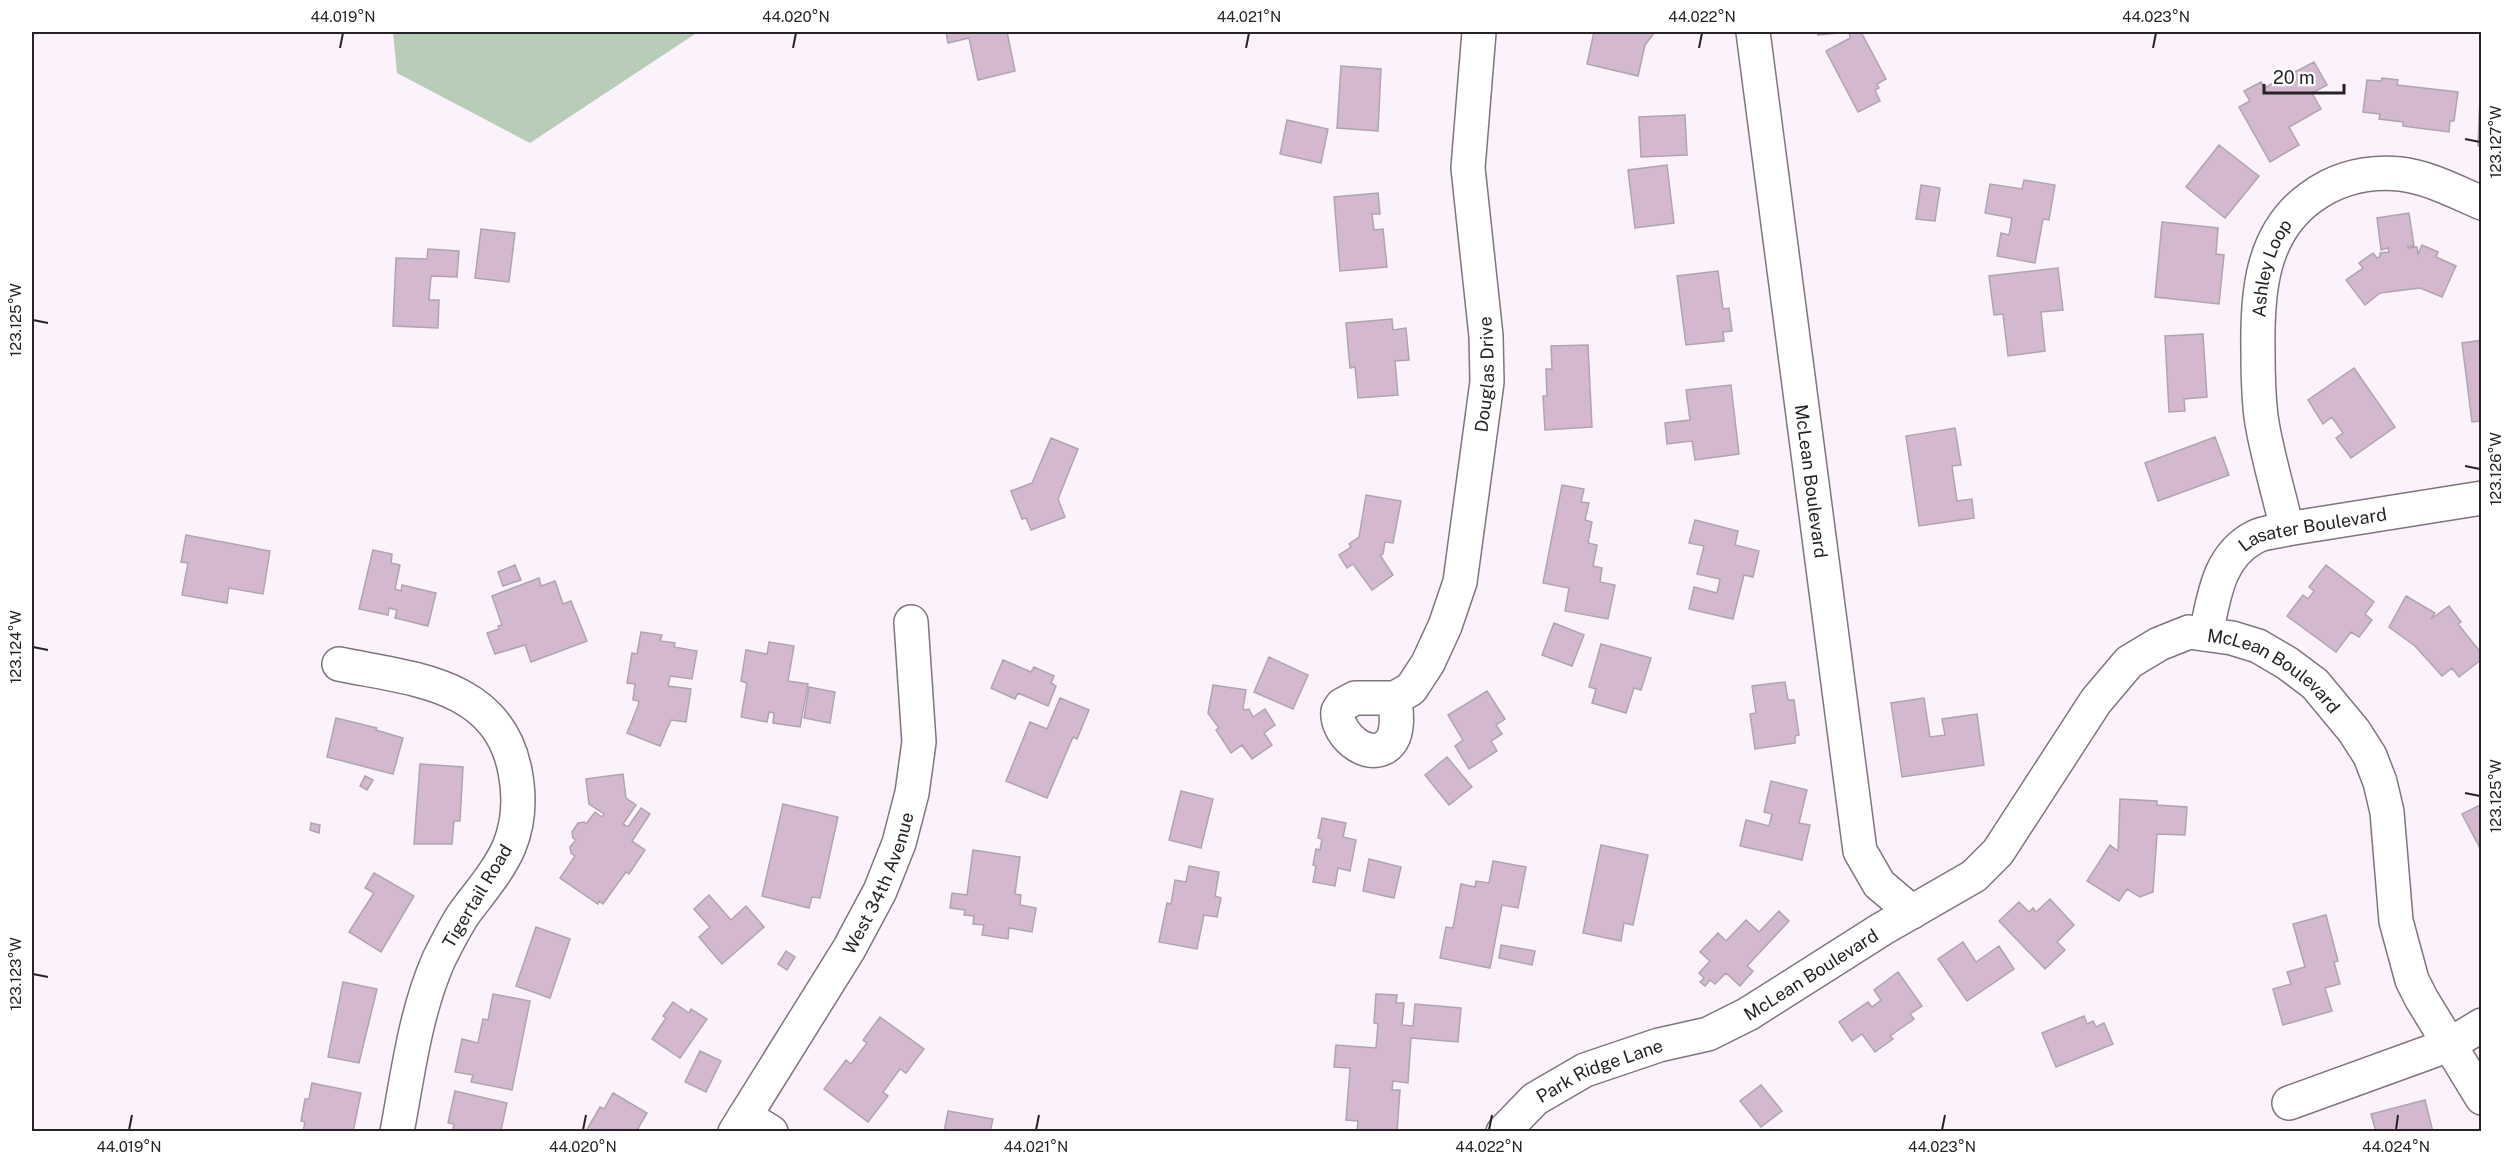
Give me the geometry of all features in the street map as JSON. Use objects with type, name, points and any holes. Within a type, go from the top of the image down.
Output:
[{"type":"street","name":"Douglas Drive","points":[[1395,698],[1411,689],[1428,663],[1445,626],[1460,582],[1487,382],[1486,336],[1468,168],[1479,32]]},
{"type":"street","name":"McLean Boulevard","points":[[1753,32],[1860,851],[1879,884],[1912,912]]},
{"type":"street","name":"Ashley Loop","points":[[2287,529],[2262,422],[2258,372],[2257,307],[2264,266],[2277,236],[2295,209],[2322,189],[2347,177],[2401,174],[2428,181],[2481,203]]},
{"type":"street","name":"Lasater Boulevard","points":[[2206,634],[2214,595],[2226,561],[2255,537],[2287,529],[2481,498]]},
{"type":"street","name":"West 34th Avenue","points":[[750,1126],[880,891],[900,843],[912,794],[919,742],[911,622]]},
{"type":"street","name":"McLean Boulevard","points":[[1708,1034],[1748,1014],[1974,876],[1998,852],[2096,701],[2129,662],[2177,635],[2189,632],[2232,638],[2258,646],[2286,663],[2315,684],[2332,702],[2370,756],[2380,782],[2387,812],[2396,921],[2412,980],[2481,1098]]},
{"type":"street","name":"Tigertail Road","points":[[339,664],[425,681],[452,690],[478,705],[500,730],[512,756],[517,783],[518,818],[508,848],[439,960],[421,1010],[397,1131]]},
{"type":"street","points":[[2289,1103],[2449,1045],[2481,1025]]},
{"type":"street","name":"Park Ridge Lane","points":[[1503,1131],[1535,1099],[1586,1070],[1659,1045],[1708,1034]]},
{"type":"green space","points":[[393,32],[698,32],[530,143],[397,73]]},
{"type":"building","points":[[946,32],[1007,32],[1015,71],[978,80],[969,38],[948,43]]},
{"type":"building","points":[[1594,32],[1655,32],[1645,45],[1638,76],[1587,64]]},
{"type":"building","points":[[1817,32],[1849,32],[1818,35]]},
{"type":"building","points":[[1849,32],[1861,32],[1886,79],[1877,84],[1879,88],[1875,90],[1880,101],[1858,112],[1826,51],[1850,38]]},
{"type":"building","points":[[2314,62],[2327,85],[2312,93],[2321,109],[2289,127],[2299,145],[2270,162],[2239,107],[2250,101],[2244,91],[2261,82],[2265,88],[2278,80],[2276,75],[2288,69],[2291,74]]},
{"type":"building","points":[[1341,66],[1381,69],[1378,131],[1337,128]]},
{"type":"building","points":[[2382,78],[2398,80],[2397,85],[2458,92],[2454,121],[2450,121],[2449,132],[2403,126],[2403,122],[2379,119],[2380,114],[2363,112],[2367,80],[2381,81]]},
{"type":"building","points":[[2480,98],[2482,99],[2482,146],[2478,146]]},
{"type":"building","points":[[1685,115],[1687,155],[1641,157],[1639,117]]},
{"type":"building","points":[[1287,120],[1328,129],[1321,163],[1280,154]]},
{"type":"building","points":[[2219,145],[2259,176],[2225,218],[2186,187]]},
{"type":"building","points":[[1667,165],[1674,223],[1635,228],[1628,170]]},
{"type":"building","points":[[2024,180],[2055,185],[2049,220],[2043,219],[2035,263],[1997,256],[2001,233],[2009,235],[2012,218],[1985,213],[1990,184],[2022,189]]},
{"type":"building","points":[[1921,185],[1940,188],[1935,221],[1916,219]]},
{"type":"building","points":[[1378,193],[1380,214],[1372,214],[1374,230],[1383,229],[1387,267],[1340,271],[1334,197]]},
{"type":"building","points":[[2409,213],[2414,246],[2408,246],[2408,248],[2417,247],[2418,254],[2422,245],[2438,252],[2436,257],[2456,266],[2442,297],[2420,288],[2380,293],[2365,305],[2346,280],[2363,268],[2359,263],[2373,253],[2377,258],[2380,257],[2380,253],[2389,252],[2388,248],[2381,250],[2377,218]]},
{"type":"building","points":[[2162,222],[2218,228],[2216,254],[2224,255],[2219,304],[2155,297]]},
{"type":"building","points":[[481,229],[515,233],[509,282],[475,278]]},
{"type":"building","points":[[428,249],[459,251],[457,277],[431,276],[429,300],[439,300],[438,328],[393,326],[396,258],[427,259]]},
{"type":"building","points":[[2058,268],[2063,310],[2041,312],[2045,351],[2008,356],[2003,314],[1994,315],[1989,276]]},
{"type":"building","points":[[1718,271],[1723,309],[1729,308],[1732,331],[1723,332],[1724,341],[1686,345],[1677,276]]},
{"type":"building","points":[[1392,319],[1393,330],[1406,328],[1409,360],[1395,361],[1398,395],[1358,398],[1355,367],[1350,368],[1346,323]]},
{"type":"building","points":[[2203,334],[2207,397],[2184,399],[2185,411],[2169,412],[2165,336]]},
{"type":"building","points":[[2482,340],[2482,421],[2472,422],[2462,343]]},
{"type":"building","points":[[1588,345],[1592,427],[1545,430],[1543,396],[1547,396],[1546,369],[1552,369],[1551,346]]},
{"type":"building","points":[[2354,368],[2395,427],[2351,458],[2336,438],[2343,433],[2332,417],[2323,424],[2308,400]]},
{"type":"building","points":[[1731,385],[1739,454],[1695,460],[1692,441],[1667,444],[1665,423],[1690,420],[1686,390]]},
{"type":"building","points":[[1955,428],[1961,465],[1952,466],[1957,501],[1972,499],[1974,518],[1919,526],[1906,436]]},
{"type":"building","points":[[2215,437],[2229,475],[2158,501],[2145,463]]},
{"type":"building","points":[[1051,438],[1078,449],[1058,499],[1065,517],[1031,530],[1026,518],[1022,519],[1011,491],[1032,483]]},
{"type":"building","points":[[1562,485],[1584,489],[1581,502],[1589,503],[1585,520],[1592,522],[1588,543],[1597,545],[1593,566],[1602,568],[1600,582],[1615,585],[1608,619],[1565,611],[1569,588],[1543,583]]},
{"type":"building","points":[[1366,495],[1401,501],[1393,543],[1385,542],[1383,554],[1380,555],[1393,575],[1372,590],[1353,564],[1347,568],[1339,555],[1351,547],[1349,544],[1359,537]]},
{"type":"building","points":[[1695,520],[1738,531],[1735,545],[1759,551],[1753,577],[1744,575],[1733,619],[1689,609],[1694,587],[1717,593],[1720,579],[1697,574],[1704,546],[1689,543]]},
{"type":"building","points":[[186,535],[270,551],[263,594],[229,588],[227,603],[182,595],[188,563],[181,562]]},
{"type":"building","points":[[373,550],[392,554],[391,563],[400,565],[395,589],[401,591],[402,585],[436,593],[428,626],[395,618],[397,610],[389,608],[388,615],[359,609]]},
{"type":"building","points":[[515,565],[521,580],[503,586],[498,572]]},
{"type":"building","points":[[2326,565],[2374,602],[2365,614],[2372,620],[2359,637],[2351,632],[2336,652],[2287,616],[2303,595],[2308,599],[2314,591],[2309,587]]},
{"type":"building","points":[[539,578],[541,586],[555,581],[563,604],[571,601],[587,641],[531,662],[525,645],[495,654],[487,633],[499,629],[498,626],[502,625],[492,596]]},
{"type":"building","points":[[2406,596],[2435,613],[2431,619],[2449,606],[2461,622],[2458,624],[2482,654],[2482,659],[2459,677],[2452,668],[2442,676],[2415,646],[2389,627]]},
{"type":"building","points":[[1554,623],[1584,635],[1572,666],[1542,655]]},
{"type":"building","points":[[641,632],[662,635],[660,641],[675,643],[674,647],[697,651],[692,679],[670,676],[668,686],[691,689],[686,722],[671,720],[660,746],[627,733],[639,701],[633,700],[635,684],[627,683],[632,653],[637,654]]},
{"type":"building","points":[[769,642],[794,646],[788,681],[808,684],[800,727],[773,723],[774,713],[769,712],[767,722],[741,717],[747,683],[741,681],[746,650],[767,654]]},
{"type":"building","points":[[1601,644],[1651,658],[1641,690],[1634,688],[1626,713],[1592,703],[1596,689],[1589,687]]},
{"type":"building","points":[[1269,657],[1308,675],[1293,709],[1254,692]]},
{"type":"building","points":[[1003,660],[1031,672],[1034,667],[1054,676],[1051,683],[1056,686],[1048,706],[1018,693],[1015,699],[991,688]]},
{"type":"building","points":[[1785,682],[1788,700],[1794,700],[1799,735],[1795,736],[1795,743],[1755,749],[1750,714],[1756,713],[1752,686]]},
{"type":"building","points":[[1213,685],[1246,690],[1243,708],[1249,709],[1253,717],[1265,709],[1275,725],[1264,733],[1272,745],[1252,759],[1242,745],[1231,753],[1216,730],[1219,728],[1208,713]]},
{"type":"building","points":[[809,687],[835,692],[830,723],[804,718]]},
{"type":"building","points":[[1487,691],[1505,719],[1496,725],[1502,734],[1491,741],[1497,751],[1469,769],[1455,746],[1463,740],[1448,715]]},
{"type":"building","points":[[1060,698],[1089,710],[1077,739],[1073,737],[1047,798],[1006,781],[1030,722],[1047,729]]},
{"type":"building","points":[[1924,698],[1930,737],[1945,735],[1942,719],[1977,714],[1984,765],[1902,777],[1891,703]]},
{"type":"building","points":[[336,718],[377,728],[376,730],[403,738],[393,774],[327,757]]},
{"type":"building","points":[[1447,757],[1472,787],[1449,805],[1425,775]]},
{"type":"building","points":[[420,764],[463,767],[460,821],[454,821],[452,844],[414,844]]},
{"type":"building","points":[[623,774],[626,798],[636,805],[623,824],[628,827],[641,808],[650,814],[632,841],[645,850],[629,874],[626,872],[603,904],[599,901],[598,904],[560,878],[575,856],[571,853],[570,847],[576,840],[572,832],[578,823],[586,824],[595,812],[602,817],[604,814],[589,804],[586,779]]},
{"type":"building","points":[[365,776],[373,780],[367,790],[360,786]]},
{"type":"building","points":[[1771,781],[1807,790],[1799,823],[1810,825],[1802,860],[1740,846],[1746,820],[1769,826],[1772,814],[1764,812]]},
{"type":"building","points":[[1181,791],[1213,799],[1201,848],[1169,840]]},
{"type":"building","points":[[2120,799],[2157,801],[2157,805],[2187,807],[2185,835],[2157,834],[2153,892],[2140,897],[2127,889],[2119,901],[2087,881],[2110,845],[2118,851]]},
{"type":"building","points":[[783,804],[838,817],[820,898],[812,897],[809,908],[762,896]]},
{"type":"building","points":[[2482,804],[2482,852],[2462,814]]},
{"type":"building","points":[[1322,818],[1346,823],[1343,837],[1356,840],[1350,871],[1338,868],[1335,886],[1313,882],[1316,849],[1320,850],[1322,839],[1318,838]]},
{"type":"building","points":[[311,823],[320,825],[319,833],[310,830]]},
{"type":"building","points":[[1601,845],[1648,855],[1633,925],[1624,923],[1621,941],[1583,933]]},
{"type":"building","points":[[973,850],[1020,857],[1015,894],[1021,895],[1020,905],[1036,908],[1032,932],[1009,928],[1008,939],[982,935],[984,925],[973,924],[974,916],[964,915],[965,910],[950,908],[952,893],[967,895]]},
{"type":"building","points":[[1369,859],[1401,867],[1394,898],[1363,891]]},
{"type":"building","points":[[1493,861],[1526,867],[1518,908],[1502,905],[1490,968],[1440,958],[1446,927],[1453,928],[1461,884],[1475,887],[1476,881],[1489,883]]},
{"type":"building","points":[[1189,866],[1219,872],[1215,896],[1221,898],[1217,917],[1204,915],[1197,949],[1159,942],[1167,903],[1171,904],[1175,880],[1186,882]]},
{"type":"building","points":[[374,873],[414,896],[381,952],[349,932],[374,893],[365,888]]},
{"type":"building","points":[[709,895],[731,920],[746,906],[764,927],[722,964],[699,937],[710,927],[694,909]]},
{"type":"building","points":[[2050,899],[2074,925],[2057,942],[2065,950],[2045,969],[1999,921],[2019,902],[2029,912],[2033,908],[2036,912]]},
{"type":"building","points":[[1779,911],[1789,921],[1747,966],[1753,971],[1740,986],[1726,973],[1715,984],[1710,980],[1705,986],[1700,982],[1704,978],[1699,973],[1710,961],[1700,952],[1718,933],[1726,941],[1746,920],[1759,932]]},
{"type":"building","points":[[2326,915],[2338,961],[2334,962],[2340,984],[2325,988],[2332,1011],[2283,1025],[2273,989],[2291,984],[2287,972],[2305,967],[2293,924]]},
{"type":"building","points":[[536,927],[570,939],[550,998],[516,986]]},
{"type":"building","points":[[1963,942],[1976,962],[1999,946],[2014,969],[1967,1001],[1938,959]]},
{"type":"building","points":[[1501,945],[1535,951],[1532,965],[1499,958]]},
{"type":"building","points":[[786,951],[795,957],[787,970],[778,964]]},
{"type":"building","points":[[1898,972],[1922,1006],[1910,1014],[1914,1019],[1890,1036],[1893,1039],[1875,1052],[1862,1034],[1852,1041],[1839,1022],[1868,1002],[1872,1007],[1881,1000],[1874,990]]},
{"type":"building","points":[[343,982],[377,989],[359,1063],[328,1057]]},
{"type":"building","points":[[493,994],[530,1001],[512,1090],[471,1082],[473,1075],[455,1072],[462,1039],[478,1043],[483,1019],[488,1020]]},
{"type":"building","points":[[1376,994],[1397,995],[1396,1003],[1404,1003],[1402,1025],[1413,1026],[1415,1004],[1461,1008],[1458,1042],[1411,1038],[1408,1083],[1393,1081],[1392,1090],[1400,1090],[1397,1132],[1357,1132],[1358,1121],[1346,1120],[1350,1068],[1334,1067],[1336,1045],[1376,1048],[1378,1024],[1374,1023]]},
{"type":"building","points":[[673,1002],[689,1013],[691,1009],[707,1019],[680,1058],[652,1039],[666,1018],[663,1016]]},
{"type":"building","points":[[2084,1016],[2087,1024],[2093,1021],[2096,1027],[2104,1023],[2113,1044],[2056,1067],[2042,1033]]},
{"type":"building","points":[[880,1017],[924,1049],[906,1073],[900,1069],[883,1092],[888,1096],[868,1122],[824,1089],[846,1060],[851,1064],[867,1043],[863,1040]]},
{"type":"building","points":[[700,1051],[721,1061],[706,1092],[685,1082]]},
{"type":"building","points":[[312,1083],[361,1093],[353,1132],[303,1132],[305,1122],[301,1121],[305,1099],[309,1099]]},
{"type":"building","points":[[1761,1085],[1782,1111],[1761,1127],[1740,1101]]},
{"type":"building","points":[[455,1091],[507,1103],[501,1130],[506,1132],[459,1132],[453,1129],[454,1124],[448,1123]]},
{"type":"building","points":[[613,1093],[647,1113],[636,1132],[586,1131],[600,1107],[604,1109]]},
{"type":"building","points":[[2425,1100],[2433,1132],[2376,1132],[2371,1114]]},
{"type":"building","points":[[948,1111],[993,1119],[990,1132],[944,1132]]}]
